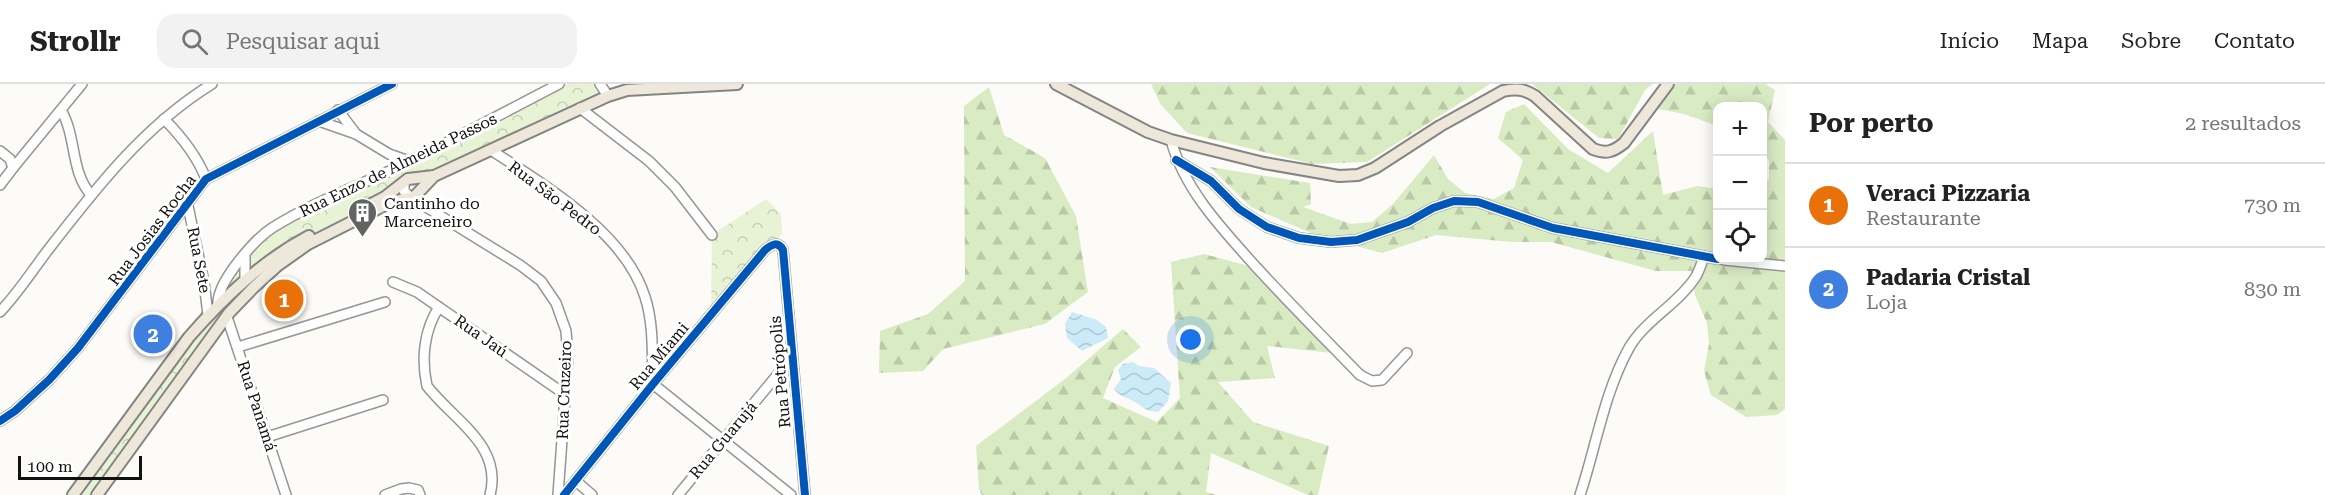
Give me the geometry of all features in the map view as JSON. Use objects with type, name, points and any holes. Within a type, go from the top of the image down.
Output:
[{"type":"main road","points":[[73,495],[189,337],[218,305],[274,256],[385,197],[409,181],[434,176],[608,96],[627,90],[737,84]]},
{"type":"main road","points":[[1056,84],[1148,132],[1170,140],[1264,163],[1339,176],[1358,175],[1375,168],[1440,126],[1503,91],[1514,88],[1526,90],[1536,96],[1593,149],[1604,153],[1615,150],[1624,143],[1668,84]]},
{"type":"main road","points":[[97,495],[226,317],[254,287],[277,266],[308,244],[380,207],[418,194],[434,176]]},
{"type":"main road","points":[[207,344],[210,327],[208,315]]},
{"type":"main road","points":[[160,376],[169,382],[168,396]]},
{"type":"street","points":[[0,185],[82,84]]},
{"type":"street","points":[[0,312],[91,195],[136,143],[194,95],[212,84]]},
{"type":"street","name":"Rua Josias Rocha","points":[[0,421],[15,411],[49,380],[78,348],[188,206],[206,179],[320,121],[377,87],[392,84]]},
{"type":"street","name":"Rua Enzo de Almeida Passos","points":[[218,305],[218,294],[221,288],[245,255],[277,225],[559,84]]},
{"type":"street","points":[[600,84],[608,96]]},
{"type":"street","points":[[580,108],[650,161],[675,187],[712,235]]},
{"type":"street","points":[[61,110],[67,120],[81,182],[91,195]]},
{"type":"street","points":[[338,110],[356,134]]},
{"type":"street","points":[[164,119],[190,149],[206,179]]},
{"type":"street","points":[[320,121],[356,134],[389,154],[409,161]]},
{"type":"street","points":[[1170,140],[1176,160],[1201,200],[1227,234],[1360,375],[1372,381],[1382,380],[1407,353]]},
{"type":"street","points":[[2,152],[12,154],[27,150]]},
{"type":"street","name":"Rua São Pedro","points":[[490,150],[591,221],[635,272],[646,297],[653,384]]},
{"type":"street","points":[[2,152],[10,159],[13,168]]},
{"type":"street","points":[[389,154],[391,164],[389,171]]},
{"type":"street","points":[[1176,160],[1211,181],[1239,210],[1267,227],[1299,238],[1331,242],[1357,240],[1408,222],[1433,208],[1454,201],[1478,202],[1552,228],[1713,258]]},
{"type":"street","points":[[410,197],[404,191],[409,181],[420,181],[428,208]]},
{"type":"street","name":"Rua Cruzeiro","points":[[410,197],[541,281],[556,303],[566,331],[568,357],[558,495]]},
{"type":"street","name":"Rua Sete","points":[[188,206],[204,282],[208,315]]},
{"type":"street","name":"Rua Miami","points":[[564,495],[765,250],[772,244],[781,246]]},
{"type":"street","name":"Rua Petrópolis","points":[[781,246],[805,495]]},
{"type":"street","points":[[245,255],[245,280]]},
{"type":"street","points":[[1580,495],[1613,383],[1630,346],[1680,297],[1697,276],[1704,257]]},
{"type":"street","points":[[1765,264],[1785,266]]},
{"type":"street","points":[[204,282],[221,288]]},
{"type":"street","name":"Rua Jaú","points":[[393,282],[417,292],[566,395]]},
{"type":"street","points":[[238,347],[385,302]]},
{"type":"street","points":[[439,307],[430,320],[426,334],[425,374],[428,386],[481,443],[489,457],[493,472],[490,495]]},
{"type":"street","name":"Rua Panamá","points":[[226,317],[286,495]]},
{"type":"street","name":"Rua Guarujá","points":[[678,495],[792,357]]},
{"type":"street","points":[[653,384],[791,495]]},
{"type":"street","points":[[267,437],[383,400]]},
{"type":"street","points":[[576,481],[592,495]]},
{"type":"street","points":[[385,495],[409,488],[418,490],[420,495]]},
{"type":"green space","points":[[565,84],[598,84],[606,95],[425,178],[411,178],[395,191],[305,238],[248,281],[225,307],[90,495],[69,495],[218,290],[270,231]]},
{"type":"green space","points":[[1151,84],[1490,84],[1367,162],[1312,164],[1187,133],[1161,105]]},
{"type":"green space","points":[[1532,84],[1653,84],[1645,90],[1618,139],[1599,138]]},
{"type":"green space","points":[[1676,84],[1765,84],[1775,90],[1768,122],[1785,140],[1785,409],[1777,415],[1746,417],[1711,395],[1704,371],[1709,344],[1707,323],[1695,295],[1691,271],[1656,271],[1551,242],[1512,242],[1436,235],[1382,253],[1315,235],[1251,207],[1210,167],[1310,183],[1311,204],[1303,207],[1351,224],[1372,222],[1393,204],[1434,155],[1448,179],[1465,193],[1494,199],[1514,188],[1523,160],[1498,138],[1506,112],[1524,104],[1568,149],[1608,173],[1653,131],[1663,195],[1697,186],[1713,188],[1713,264],[1767,264],[1769,160],[1767,158],[1767,102],[1713,102],[1713,125],[1684,114],[1658,109]]},
{"type":"green space","points":[[989,87],[1004,135],[1045,158],[1076,216],[1088,292],[1045,324],[943,349],[923,371],[879,373],[880,331],[928,314],[965,281],[964,106]]},
{"type":"green space","points":[[766,199],[781,214],[782,234],[711,317],[712,235]]},
{"type":"green space","points":[[1204,254],[1249,266],[1332,353],[1267,346],[1275,378],[1218,382],[1253,422],[1329,446],[1318,495],[1308,495],[1211,453],[1206,492],[1217,495],[982,495],[979,489],[976,446],[1065,379],[1123,329],[1141,347],[1115,367],[1103,398],[1157,422],[1180,398],[1171,262]]},
{"type":"water","points":[[1072,312],[1097,320],[1106,327],[1108,338],[1082,351],[1067,338],[1065,324]]},
{"type":"water","points":[[1133,362],[1139,366],[1154,368],[1171,383],[1168,401],[1158,412],[1145,409],[1114,389],[1121,379],[1118,370],[1123,364]]},
{"type":"cycle path","points":[[0,421],[15,411],[49,380],[78,348],[206,179],[392,84]]},
{"type":"cycle path","points":[[1176,160],[1211,181],[1239,209],[1267,227],[1299,238],[1331,242],[1357,240],[1408,222],[1433,208],[1454,201],[1478,202],[1553,228],[1713,258]]},
{"type":"cycle path","points":[[564,495],[765,250],[775,244],[783,250],[805,495]]},
{"type":"place","name":"Cantinho do Marceneiro","points":[[363,238]]},
{"type":"place","name":"Veraci Pizzaria","points":[[284,299]]},
{"type":"place","name":"Padaria Cristal","points":[[153,334]]}]
